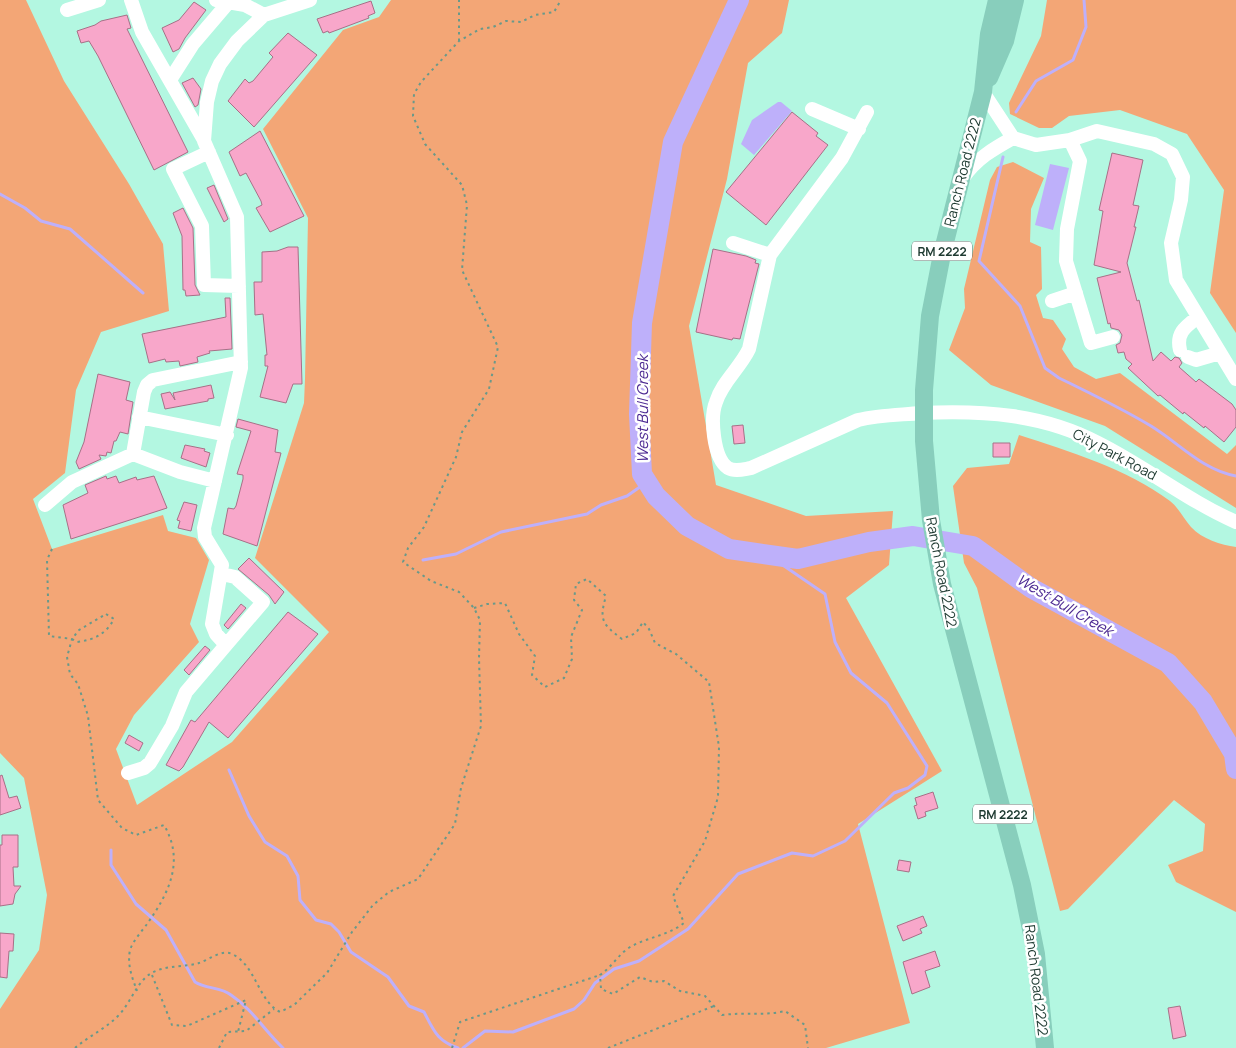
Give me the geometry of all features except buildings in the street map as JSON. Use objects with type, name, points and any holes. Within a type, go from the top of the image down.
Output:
[{"type":"main road","name":"Ranch Road 2222","points":[[983,92],[988,34],[996,0]]},
{"type":"main road","name":"Ranch Road 2222","points":[[1016,0],[1005,42],[983,92],[942,254],[930,316],[924,413],[931,520],[942,584],[1022,885],[1036,954],[1044,1048]]},
{"type":"street","points":[[67,10],[98,0]]},
{"type":"street","points":[[131,0],[139,26],[206,146],[237,218],[240,377],[204,533],[221,561],[222,574],[212,624],[216,634],[226,645]]},
{"type":"street","points":[[206,146],[207,102],[216,72],[237,41],[264,15],[310,0]]},
{"type":"street","points":[[170,80],[222,1],[245,5],[264,15]]},
{"type":"street","points":[[983,92],[1012,138],[1036,145],[1070,140],[1097,132],[1154,144],[1172,154],[1182,177],[1182,200],[1171,243],[1176,280],[1236,379]]},
{"type":"street","points":[[812,109],[859,129]]},
{"type":"street","points":[[733,243],[770,255],[842,158],[867,112]]},
{"type":"street","points":[[959,184],[972,164],[1012,138]]},
{"type":"street","points":[[1070,140],[1080,161],[1067,229],[1066,260],[1090,343],[1113,337]]},
{"type":"street","points":[[206,146],[173,169],[202,226],[204,286],[239,286]]},
{"type":"street","name":"City Park Road","points":[[770,255],[749,349],[743,361],[722,390],[712,414],[716,446],[723,462],[729,468],[739,470],[751,468],[858,420],[873,416],[961,411],[996,414],[1059,426],[1099,443],[1221,516],[1236,522]]},
{"type":"street","points":[[1052,301],[1076,293]]},
{"type":"street","points":[[1198,317],[1182,330],[1178,341],[1184,354],[1196,360],[1220,353]]},
{"type":"street","points":[[133,454],[144,392],[150,382],[241,362]]},
{"type":"street","points":[[139,417],[227,435]]},
{"type":"street","points":[[45,505],[72,482],[133,454],[215,481]]},
{"type":"street","points":[[128,773],[144,768],[150,763],[172,726],[186,692],[263,602],[235,577],[222,574]]},
{"type":"path","points":[[459,0],[459,41]]},
{"type":"path","points":[[75,1048],[118,1016],[138,991],[145,978],[164,968],[200,963],[222,953],[232,954],[247,967],[265,995],[268,1004],[274,1009],[280,1012],[294,1005],[327,973],[352,932],[373,905],[389,892],[418,879],[455,824],[461,788],[481,726],[478,658],[480,620],[474,608],[459,592],[431,581],[404,562],[408,548],[424,528],[456,457],[462,432],[489,389],[498,347],[462,270],[467,205],[462,185],[425,144],[414,116],[414,94],[421,82],[459,41],[480,28],[493,27],[506,21],[521,22],[535,16],[554,12],[561,0]]},
{"type":"path","points":[[52,549],[47,560],[49,636],[72,639],[77,642],[99,637],[109,628],[114,619],[106,614],[79,630],[72,639],[67,657],[70,674],[78,684],[88,716],[98,800],[122,828],[136,834],[164,825],[172,838],[175,857],[172,877],[155,912],[130,949],[129,969],[138,991]]},
{"type":"path","points":[[452,1048],[460,1022],[600,975],[611,968],[630,947],[655,936],[674,931],[684,923],[673,896],[705,841],[718,797],[718,747],[709,682],[676,654],[654,643],[649,629],[643,622],[636,633],[622,639],[606,627],[601,613],[606,596],[587,579],[576,584],[574,600],[582,610],[571,636],[572,659],[564,678],[545,687],[532,675],[535,656],[519,634],[504,603],[487,604],[474,608]]},
{"type":"path","points":[[152,974],[172,1024],[187,1026],[246,1000],[238,1032]]},
{"type":"path","points":[[600,975],[602,989],[613,994],[640,978],[653,982],[664,981],[680,990],[704,996],[722,1015],[743,1012],[770,1015],[785,1011],[805,1025],[808,1048]]},
{"type":"path","points":[[608,1048],[714,1006]]},
{"type":"path","points":[[219,1048],[228,1032],[246,1032],[274,1009]]},
{"type":"shaded area","points":[[0,0],[26,0],[64,81],[129,184],[163,244],[169,311],[101,332],[76,390],[65,473],[33,499],[52,549],[163,515],[168,531],[196,538],[209,560],[190,624],[199,642],[134,715],[116,749],[137,805],[232,742],[329,632],[255,558],[304,403],[305,379],[308,218],[263,129],[343,30],[379,17],[391,0],[789,0],[782,33],[748,63],[727,179],[689,326],[716,485],[806,516],[893,511],[889,565],[846,598],[942,771],[858,824],[910,1023],[826,1048],[0,1048],[0,1009],[39,950],[47,895],[24,778],[0,753]]},
{"type":"shaded area","points":[[1047,0],[1236,0],[1236,333],[1210,293],[1224,190],[1187,134],[1120,110],[1069,116],[1052,128],[1039,128],[1010,114],[1009,103],[1041,36]]},
{"type":"shaded area","points":[[778,102],[781,102],[792,111],[754,155],[741,144],[752,120]]},
{"type":"shaded area","points":[[1013,162],[1044,178],[1031,209],[1030,242],[1041,247],[1042,289],[1036,295],[1043,318],[1053,320],[1066,339],[1062,349],[1074,367],[1096,379],[1120,373],[1227,454],[1236,445],[1236,508],[1105,426],[991,385],[949,350],[965,308],[964,289],[990,180],[997,167]]},
{"type":"shaded area","points":[[1050,164],[1069,168],[1053,230],[1035,225]]},
{"type":"shaded area","points":[[1019,435],[1097,462],[1136,479],[1176,506],[1195,531],[1218,543],[1236,547],[1236,912],[1176,882],[1168,865],[1203,851],[1205,824],[1174,800],[1068,909],[1060,911],[977,588],[964,563],[953,486],[967,468],[1009,464]]},
{"type":"waterway","name":"West Bull Creek","points":[[739,0],[673,142],[642,323],[639,414],[642,474],[656,496],[687,526],[729,549],[798,559],[869,542],[913,536],[973,546],[1031,588],[1168,663],[1203,702],[1234,754],[1236,769]]},
{"type":"waterway","points":[[1016,112],[1036,81],[1073,60],[1086,27],[1084,0]]},
{"type":"waterway","points":[[1003,157],[979,261],[1020,306],[1045,368],[1059,378],[1151,426],[1212,468],[1236,476]]},
{"type":"waterway","points":[[0,194],[25,208],[41,221],[70,229],[143,293]]},
{"type":"waterway","points":[[423,560],[456,554],[501,532],[587,514],[601,505],[627,496],[647,482]]},
{"type":"waterway","points":[[463,1048],[485,1031],[513,1032],[574,1009],[584,1000],[595,983],[614,969],[639,961],[688,929],[738,874],[792,853],[813,856],[845,841],[894,793],[908,788],[925,775],[927,766],[887,703],[851,673],[835,642],[825,594],[768,555]]},
{"type":"waterway","points":[[229,770],[249,816],[265,842],[287,856],[298,876],[300,900],[316,920],[331,924],[339,932],[351,952],[388,977],[409,1006],[424,1012],[441,1039],[458,1048]]},
{"type":"waterway","points":[[111,850],[111,865],[136,904],[166,930],[195,982],[227,992],[252,1013],[283,1048]]}]
